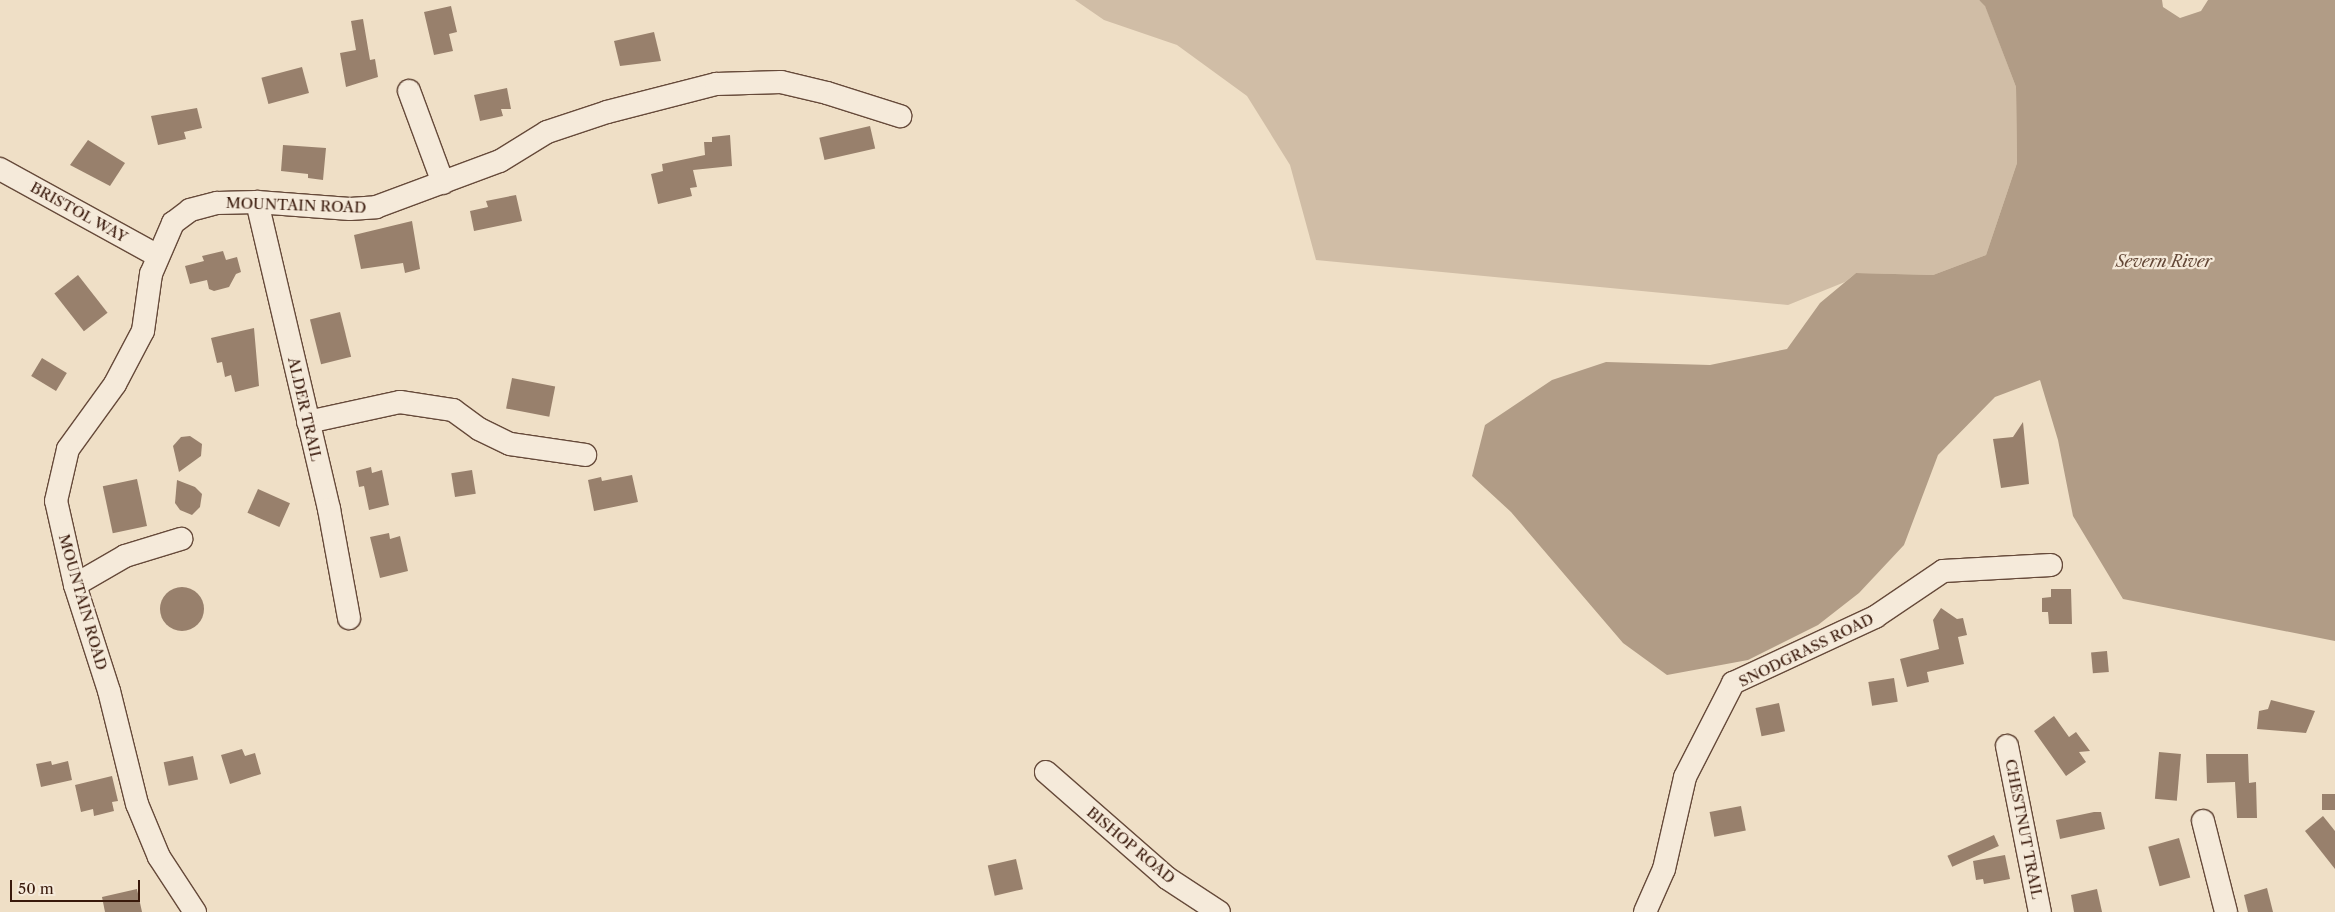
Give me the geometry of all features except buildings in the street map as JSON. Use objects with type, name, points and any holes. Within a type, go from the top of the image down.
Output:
[{"type":"street","name":"MOUNTAIN ROAD","points":[[195,912],[159,857],[137,804],[109,691],[75,585],[56,501],[68,449],[115,384],[143,331],[151,274],[173,224],[190,210],[217,203],[257,202],[350,209],[376,208],[500,161],[547,132],[607,112],[716,84],[781,82],[827,93],[900,116]]},
{"type":"street","points":[[409,91],[443,183]]},
{"type":"street","name":"BRISTOL WAY","points":[[0,168],[158,256]]},
{"type":"street","name":"ALDER TRAIL","points":[[257,202],[308,422],[349,618]]},
{"type":"street","points":[[308,422],[400,402],[453,410],[479,429],[510,444],[585,455]]},
{"type":"street","points":[[75,585],[125,556],[181,539]]},
{"type":"street","name":"SNODGRASS ROAD","points":[[1645,912],[1664,870],[1685,777],[1733,683],[1875,617],[1943,571],[2050,565]]},
{"type":"street","name":"CHESTNUT TRAIL","points":[[2007,746],[2040,912]]},
{"type":"street","name":"BISHOP ROAD","points":[[1046,772],[1167,878],[1219,912]]},
{"type":"street","points":[[2203,821],[2226,912]]},
{"type":"shaded area","points":[[1075,0],[1979,0],[1985,5],[2016,87],[2017,163],[1986,255],[1933,275],[1856,273],[1845,282],[1788,305],[1316,260],[1290,165],[1247,96],[1177,45],[1104,20]]},
{"type":"water","name":"Severn River","points":[[1979,0],[2162,0],[2163,7],[2180,18],[2201,11],[2208,0],[2335,0],[2335,641],[2123,599],[2073,516],[2058,440],[2040,380],[1995,397],[1938,455],[1904,545],[1859,593],[1818,625],[1748,660],[1667,675],[1623,643],[1511,512],[1472,476],[1485,425],[1552,380],[1606,362],[1710,365],[1787,349],[1820,303],[1856,273],[1933,275],[1986,255],[2017,163],[2016,87],[1985,6]]}]
